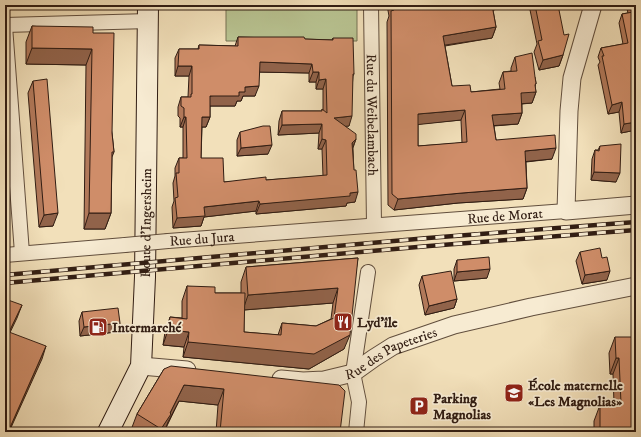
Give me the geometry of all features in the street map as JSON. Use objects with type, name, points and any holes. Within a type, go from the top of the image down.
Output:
[{"type":"main road","name":"Route d'Ingersheim","points":[[108,432],[142,366],[145,277],[149,13]]},
{"type":"street","name":"Rue du Weibelambach","points":[[371,5],[374,225]]},
{"type":"street","points":[[566,211],[569,111],[572,78],[593,5]]},
{"type":"street","points":[[22,253],[5,26],[149,13]]},
{"type":"street","name":"Rue de Morat","points":[[374,225],[636,205]]},
{"type":"street","name":"Rue du Jura","points":[[5,254],[374,225]]},
{"type":"street","points":[[356,432],[359,402],[353,373],[368,272]]},
{"type":"street","name":"Rue des Papeteries","points":[[265,377],[303,381],[324,380],[353,373],[393,346],[454,325],[531,307],[636,286]]},
{"type":"street","points":[[142,366],[204,372]]},
{"type":"green space","points":[[226,5],[357,5],[357,41],[226,41]]},
{"type":"building","points":[[393,5],[492,5],[496,27],[443,36],[452,86],[470,85],[471,92],[505,89],[503,72],[517,71],[515,57],[532,53],[536,92],[521,93],[522,113],[492,115],[496,140],[555,135],[556,148],[525,151],[527,188],[398,199],[392,194],[391,11],[394,10]],"holes":[[[465,110],[467,142],[418,146],[418,114]]]},
{"type":"building","points":[[535,5],[558,5],[564,35],[569,34],[563,55],[543,60],[538,41],[542,40]]},
{"type":"building","points":[[631,5],[636,5],[636,122],[624,124],[622,102],[612,105],[602,56],[604,56],[601,48],[628,43],[622,14],[633,12]]},
{"type":"building","points":[[32,26],[93,27],[93,33],[114,33],[112,133],[114,152],[112,152],[111,213],[89,213],[92,49],[32,48]]},
{"type":"building","points":[[238,37],[304,37],[305,39],[333,40],[333,38],[353,38],[354,74],[352,116],[334,118],[356,134],[356,139],[352,143],[354,170],[356,170],[358,192],[350,193],[350,196],[260,204],[259,201],[204,207],[205,216],[177,218],[175,198],[178,197],[176,173],[179,173],[179,158],[187,158],[186,117],[184,117],[184,108],[181,106],[181,97],[191,97],[192,94],[192,66],[178,66],[179,49],[199,49],[199,45],[238,46]],"holes":[[[260,62],[312,64],[313,72],[319,72],[319,80],[326,79],[327,113],[322,109],[322,111],[282,111],[282,125],[322,124],[322,139],[326,140],[327,175],[266,180],[266,177],[224,182],[223,158],[201,158],[202,117],[210,117],[210,96],[239,96],[239,92],[245,92],[245,87],[259,86]]]},
{"type":"building","points":[[47,79],[58,213],[44,215],[33,81]]},
{"type":"building","points":[[263,126],[270,126],[272,145],[241,148],[240,132]]},
{"type":"building","points":[[621,144],[620,173],[594,172],[595,150],[599,151],[600,146]]},
{"type":"building","points":[[600,248],[602,258],[607,257],[610,271],[585,275],[580,252]]},
{"type":"building","points":[[489,257],[490,269],[457,272],[457,260]]},
{"type":"building","points":[[358,258],[350,335],[314,354],[188,342],[189,332],[168,330],[170,317],[187,319],[187,286],[215,287],[215,293],[245,293],[244,332],[281,335],[282,323],[316,326],[334,318],[338,288],[248,295],[246,267]]},
{"type":"building","points":[[451,271],[457,299],[429,306],[422,276]]},
{"type":"building","points":[[5,300],[22,305],[9,332],[46,346],[8,432],[5,432]]},
{"type":"building","points":[[118,308],[120,323],[84,327],[82,312]]},
{"type":"building","points":[[615,337],[636,337],[636,432],[600,432],[600,405],[621,403],[619,358],[616,358]]},
{"type":"building","points":[[171,366],[339,385],[345,391],[340,432],[220,432],[224,389],[184,385],[170,413],[171,414],[161,429],[137,414],[164,369]]},
{"type":"railway","points":[[5,275],[428,238],[636,222]]},
{"type":"railway","points":[[5,283],[429,246],[636,230]]},
{"type":"place","name":"Lyd'île","points":[[343,322]]},
{"type":"place","name":"Intermarché","points":[[98,327]]},
{"type":"place","name":"École maternelle «Les Magnolias»","points":[[514,393]]},
{"type":"place","name":"Parking Magnolias","points":[[419,406]]}]
